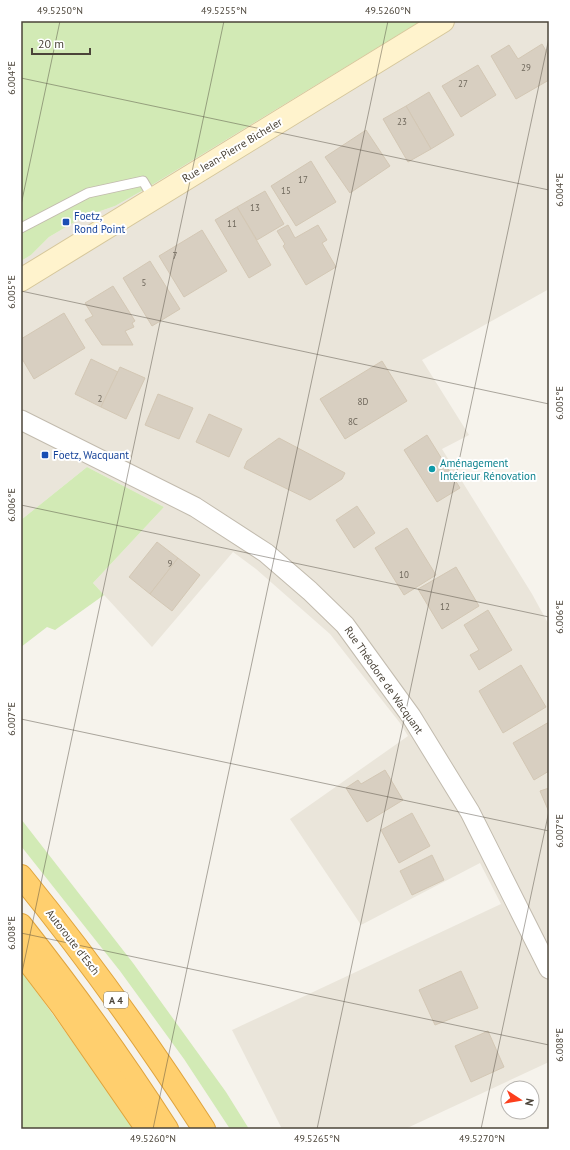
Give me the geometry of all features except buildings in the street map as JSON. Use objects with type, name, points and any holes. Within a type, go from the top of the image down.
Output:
[{"type":"highway","name":"Autoroute d'Esch","points":[[21,876],[106,984],[164,1067],[204,1129]]},
{"type":"highway","name":"A 4","points":[[21,925],[129,1071],[167,1129]]},
{"type":"highway","points":[[21,952],[62,1006],[147,1129]]},
{"type":"main road","name":"Rue Jean-Pierre Bicheler","points":[[21,280],[443,21]]},
{"type":"street","name":"Rue Théodore de Wacquant","points":[[21,420],[195,507],[266,553],[346,625],[411,716],[470,812],[549,969]]},
{"type":"lane","points":[[21,228],[88,193],[143,181],[153,198]]},
{"type":"shaded area","points":[[421,21],[549,21],[549,289],[422,360],[469,435],[442,449],[532,594],[549,625],[549,1062],[510,1080],[500,1080],[500,1085],[405,1129],[282,1129],[232,1030],[501,904],[480,863],[361,925],[290,819],[408,736],[400,723],[330,634],[256,569],[233,552],[152,647],[93,583],[164,507],[87,467],[21,520],[21,261],[31,255],[49,237],[83,217],[115,206]]},
{"type":"green space","points":[[21,21],[421,21],[147,188],[115,206],[83,217],[49,237],[31,255],[21,261]]},
{"type":"green space","points":[[87,467],[164,507],[93,583],[104,595],[55,630],[47,627],[21,647],[21,520]]},
{"type":"green space","points":[[21,819],[133,963],[226,1092],[249,1129],[230,1129],[184,1059],[120,971],[21,846]]},
{"type":"green space","points":[[21,970],[135,1129],[21,1129]]},
{"type":"place","name":"Foetz, Rond Point","points":[[66,222]]},
{"type":"place","name":"Foetz, Wacquant","points":[[45,455]]},
{"type":"place","name":"Aménagement Intérieur Rénovation","points":[[432,469]]}]
